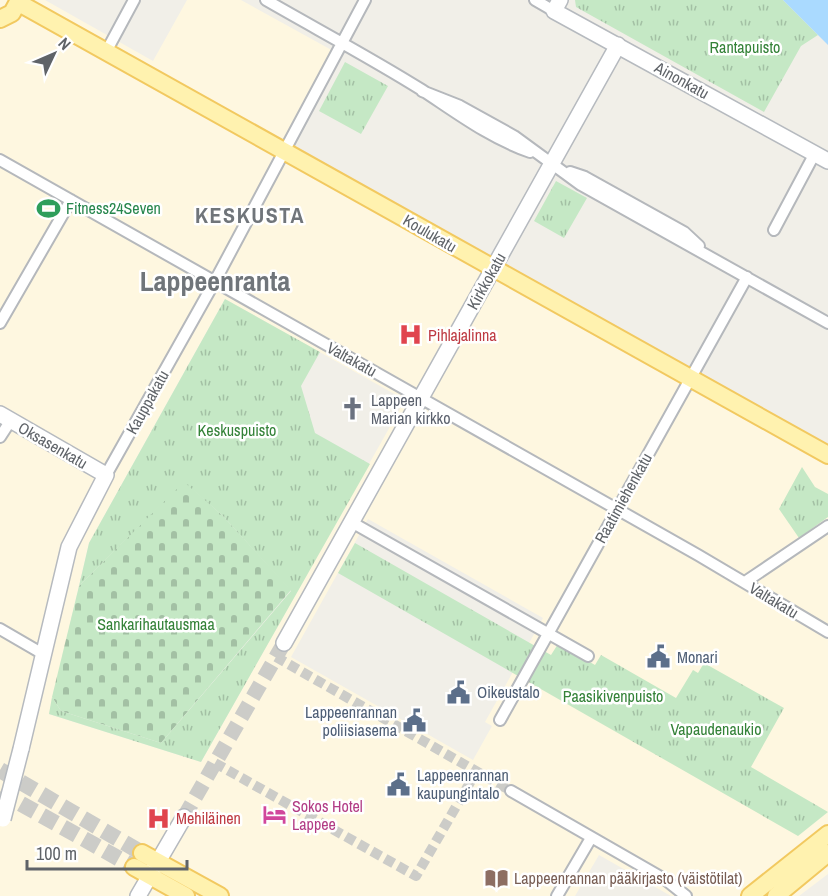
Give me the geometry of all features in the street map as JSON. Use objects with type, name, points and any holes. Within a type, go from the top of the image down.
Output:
[{"type":"main road","name":"Koulukatu","points":[[12,14],[106,52],[828,455]]},
{"type":"main road","points":[[750,896],[828,834]]},
{"type":"main road","points":[[776,896],[828,853]]},
{"type":"main road","points":[[138,860],[220,896]]},
{"type":"main road","points":[[153,868],[186,896]]},
{"type":"street","points":[[106,52],[134,0]]},
{"type":"street","points":[[266,0],[422,90],[456,114],[510,145],[553,163],[581,184],[828,323]]},
{"type":"street","name":"Kauppakatu","points":[[2,825],[69,547],[106,475],[285,152],[365,0]]},
{"type":"street","name":"Ainonkatu","points":[[535,0],[557,5],[618,45],[821,157]]},
{"type":"street","name":"Kirkkokatu","points":[[284,643],[618,45]]},
{"type":"street","points":[[774,230],[821,157]]},
{"type":"street","name":"Valtakatu","points":[[0,160],[617,509],[828,632]]},
{"type":"street","points":[[0,323],[71,200]]},
{"type":"street","name":"Raatimiehenkatu","points":[[500,720],[747,277]]},
{"type":"street","points":[[0,436],[6,417]]},
{"type":"street","name":"Oksasenkatu","points":[[6,417],[106,475]]},
{"type":"street","points":[[353,523],[588,656]]},
{"type":"street","points":[[745,582],[828,526]]},
{"type":"street","points":[[0,629],[43,654]]},
{"type":"street","points":[[511,791],[666,880],[686,896]]},
{"type":"street","points":[[138,896],[184,817]]},
{"type":"street","points":[[557,896],[591,838]]},
{"type":"shaded area","points":[[0,0],[45,0],[153,61],[187,0],[241,0],[337,53],[285,151],[828,455],[828,874],[799,896],[671,896],[599,855],[575,896],[0,896]],"holes":[[[225,299],[405,400],[201,762],[49,714],[89,543]],[[368,519],[543,618],[485,722],[492,726],[473,760],[291,657]]]},
{"type":"green space","name":"Rantapuisto","points":[[575,0],[783,0],[818,35],[801,46],[764,112],[576,7]]},
{"type":"green space","points":[[345,62],[388,86],[361,134],[319,111]]},
{"type":"green space","points":[[556,181],[587,198],[564,238],[534,221]]},
{"type":"green space","name":"Keskuspuisto","points":[[225,299],[320,352],[301,386],[315,433],[370,464],[201,762],[49,714],[52,697],[61,711],[161,743],[291,591],[223,516],[184,482],[79,586],[89,543]]},
{"type":"green space","points":[[802,467],[815,487],[828,494],[828,517],[799,538],[779,509]]},
{"type":"green space","name":"Sankarihautausmaa","points":[[184,481],[223,516],[291,590],[161,743],[61,711],[52,697],[79,586]]},
{"type":"green space","points":[[355,543],[551,655],[558,644],[595,665],[601,655],[676,698],[693,670],[698,673],[704,663],[784,708],[751,767],[828,812],[798,836],[338,573]]},
{"type":"water","points":[[783,0],[828,0],[828,45]]},
{"type":"tunnel","points":[[184,817],[284,643]]},
{"type":"tunnel","points":[[276,657],[511,791]]},
{"type":"tunnel","points":[[215,763],[416,876],[476,772]]},
{"type":"tunnel","points":[[0,770],[142,853]]},
{"type":"tunnel","points":[[0,792],[134,867]]},
{"type":"place","name":"Fitness24Seven","points":[[48,208]]},
{"type":"place","name":"Pihlajalinna","points":[[410,335]]},
{"type":"place","name":"Lappeen Marian kirkko","points":[[353,409]]},
{"type":"place","name":"Monari","points":[[659,657]]},
{"type":"place","name":"Oikeustalo","points":[[459,692]]},
{"type":"place","name":"Lappeenrannan poliisiasema","points":[[415,721]]},
{"type":"place","name":"Lappeenrannan kaupungintalo","points":[[399,784]]},
{"type":"place","name":"Sokos Hotel Lappee","points":[[274,815]]},
{"type":"place","name":"Mehiläinen","points":[[158,818]]},
{"type":"place","name":"Lappeenrannan pääkirjasto (väistötilat)","points":[[496,878]]},
{"type":"district","name":"KESKUSTA","points":[[250,215]]},
{"type":"district","name":"Lappeenranta","points":[[215,281]]},
{"type":"park label","name":"Paasikivenpuisto","points":[[613,696]]},
{"type":"park label","name":"Vapaudenaukio","points":[[716,729]]}]
